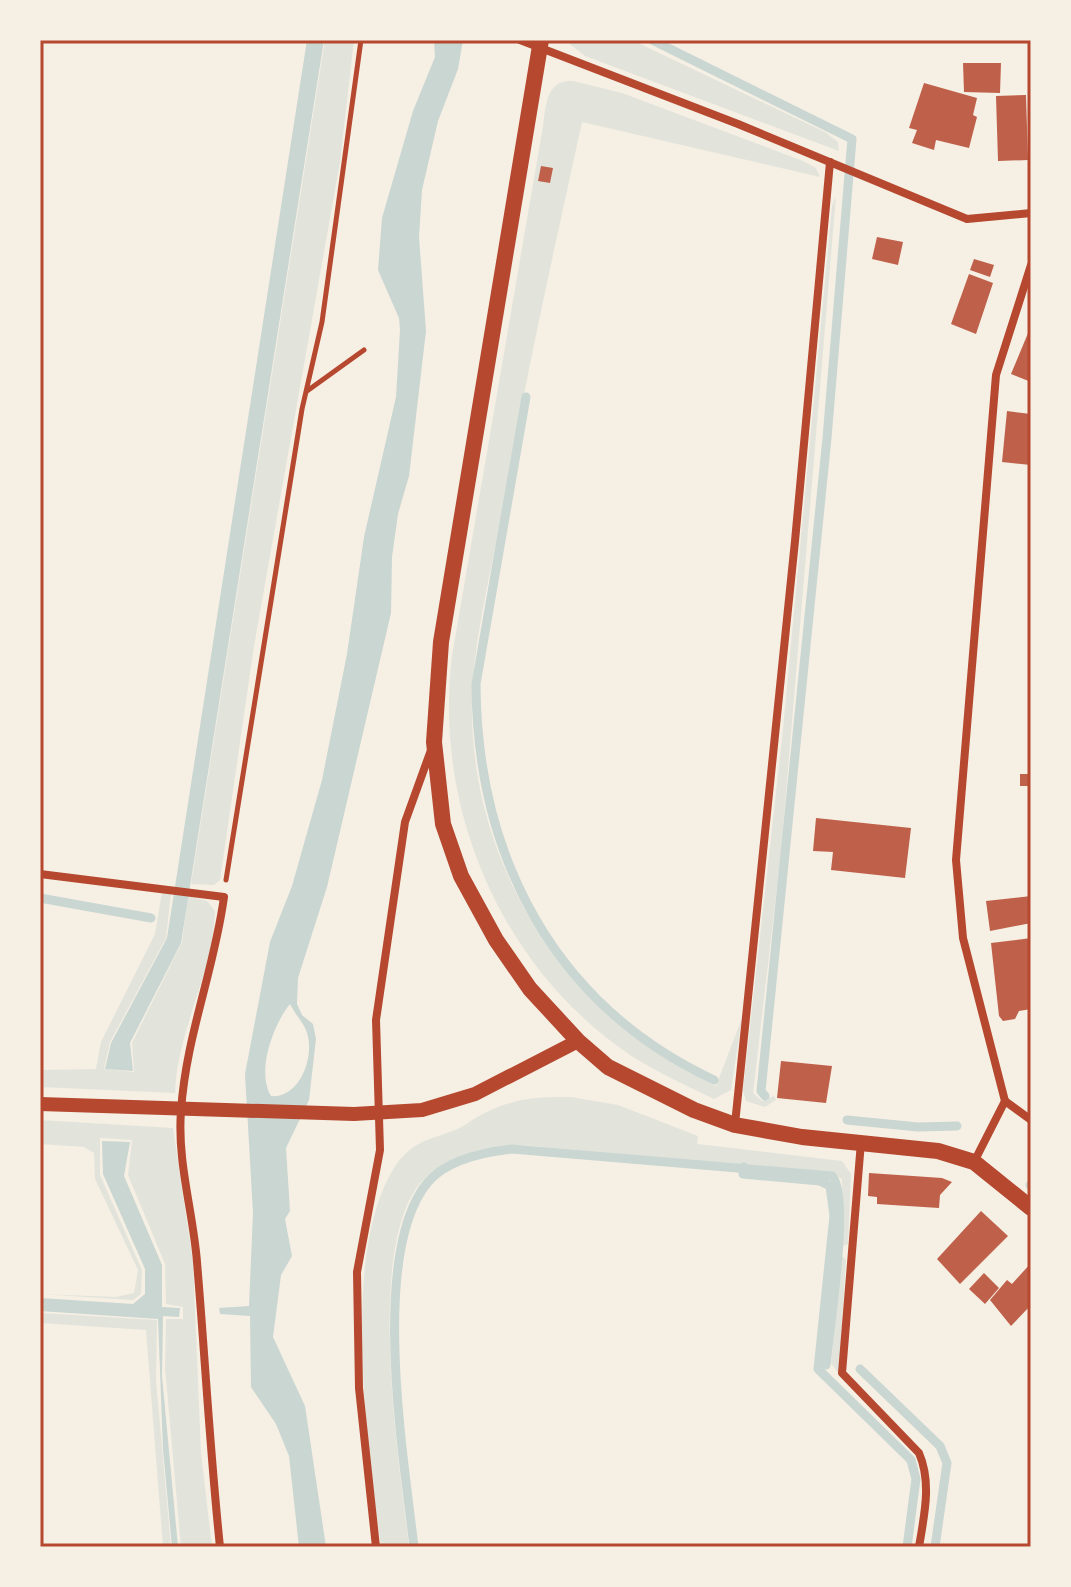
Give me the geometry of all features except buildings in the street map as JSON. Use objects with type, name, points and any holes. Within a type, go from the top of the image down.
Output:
[{"type":"main road","points":[[540,44],[441,642],[434,742],[443,824],[461,876],[496,940],[530,989],[578,1041],[608,1067],[694,1110],[735,1125],[802,1137],[938,1151],[974,1162],[1031,1208]]},
{"type":"street","points":[[520,40],[540,44],[967,219],[1031,213]]},
{"type":"street","points":[[735,1125],[834,164]]},
{"type":"street","points":[[1031,265],[996,375],[956,860],[963,938],[1005,1101],[1031,1120]]},
{"type":"street","points":[[376,1547],[359,1388],[357,1272],[380,1150],[376,1113],[376,1020],[405,822],[434,742]]},
{"type":"street","points":[[40,874],[224,897],[217,949],[188,1044],[179,1137],[197,1260],[202,1358],[220,1547]]},
{"type":"street","points":[[40,1104],[354,1114],[422,1110],[475,1094],[578,1041]]},
{"type":"street","points":[[974,1162],[1005,1101]]},
{"type":"street","points":[[861,1141],[842,1373],[919,1453],[927,1487],[919,1547]]},
{"type":"path","points":[[224,897],[246,737],[322,322],[361,40]]},
{"type":"path","points":[[307,391],[364,350]]},
{"type":"shaded area","points":[[307,40],[324,40],[181,943],[130,1043],[133,1071],[105,1069],[111,1043],[167,938]]},
{"type":"shaded area","points":[[325,40],[354,40],[340,162],[254,646],[220,880],[214,885],[191,884]]},
{"type":"shaded area","points":[[434,40],[463,40],[458,69],[438,121],[422,190],[419,237],[426,331],[409,476],[398,514],[392,557],[391,613],[327,887],[298,978],[297,1004],[302,1015],[313,1024],[316,1039],[309,1100],[286,1148],[290,1211],[285,1219],[292,1256],[281,1275],[273,1337],[305,1406],[326,1547],[299,1547],[289,1456],[276,1424],[251,1387],[250,1316],[220,1314],[219,1308],[249,1306],[253,1213],[245,1074],[270,942],[292,886],[322,780],[347,654],[364,537],[396,397],[400,330],[399,318],[378,270],[382,218],[413,111],[435,57]],"holes":[[[290,1004],[308,1036],[308,1059],[299,1081],[291,1090],[271,1096],[265,1074],[268,1048]]]},
{"type":"shaded area","points":[[565,40],[632,40],[825,132],[838,142],[839,151],[585,56]]},
{"type":"shaded area","points":[[573,81],[622,93],[803,161],[816,168],[820,177],[582,122],[523,402],[480,623],[474,674],[475,760],[487,820],[508,876],[537,929],[572,977],[614,1020],[663,1057],[716,1086],[742,1018],[731,1090],[714,1099],[633,1057],[587,1021],[547,980],[514,933],[487,882],[467,828],[454,772],[449,714],[452,656],[545,110],[552,89],[557,84]]},
{"type":"shaded area","points":[[836,196],[781,853],[753,1093],[762,1101],[774,1096],[776,1100],[765,1107],[746,1101],[743,1090],[783,729],[832,206]]},
{"type":"shaded area","points":[[162,892],[171,893],[166,938],[110,1042],[104,1069],[134,1072],[132,1043],[182,942],[188,896],[207,901],[215,911],[213,934],[182,1047],[175,1093],[40,1087],[40,1070],[96,1069],[101,1042],[155,934]]},
{"type":"shaded area","points":[[571,1097],[618,1105],[698,1136],[697,1144],[842,1161],[851,1174],[848,1244],[843,1246],[842,1179],[834,1174],[523,1145],[472,1153],[436,1169],[426,1177],[407,1206],[395,1248],[390,1298],[390,1353],[409,1547],[381,1547],[362,1351],[368,1246],[378,1202],[396,1165],[422,1142],[512,1102]]},
{"type":"shaded area","points":[[40,1120],[173,1128],[193,1262],[201,1453],[212,1547],[181,1547],[165,1368],[166,1319],[183,1319],[183,1307],[166,1304],[165,1264],[128,1175],[132,1140],[100,1138],[100,1175],[142,1270],[141,1294],[133,1300],[40,1294],[116,1297],[134,1293],[138,1270],[95,1179],[94,1153],[84,1147],[40,1144]]},
{"type":"shaded area","points":[[102,1141],[130,1142],[124,1176],[162,1265],[162,1307],[180,1308],[179,1317],[163,1316],[162,1376],[178,1547],[172,1547],[163,1449],[158,1319],[40,1311],[40,1298],[133,1304],[145,1294],[145,1269],[103,1174]]},
{"type":"shaded area","points":[[842,1256],[846,1260],[839,1374],[831,1363]]},
{"type":"shaded area","points":[[40,1313],[157,1320],[156,1380],[171,1547],[163,1547],[146,1330],[40,1323]]},
{"type":"waterway","points":[[652,40],[852,139],[827,438],[761,1091],[765,1096]]},
{"type":"waterway","points":[[526,397],[476,684],[480,748],[491,808],[510,866],[535,919],[569,967],[609,1011],[658,1049],[714,1080]]},
{"type":"waterway","points":[[40,898],[151,918]]},
{"type":"waterway","points":[[847,1120],[918,1127],[957,1126]]},
{"type":"waterway","points":[[414,1547],[395,1358],[395,1305],[400,1256],[410,1214],[428,1182],[456,1163],[478,1155],[512,1149],[832,1176],[840,1209],[826,1365]]},
{"type":"waterway","points":[[744,1167],[743,1174],[820,1181],[830,1186],[834,1216],[818,1369],[911,1460],[916,1479],[907,1547]]},
{"type":"waterway","points":[[860,1369],[940,1446],[947,1463],[935,1547]]}]
